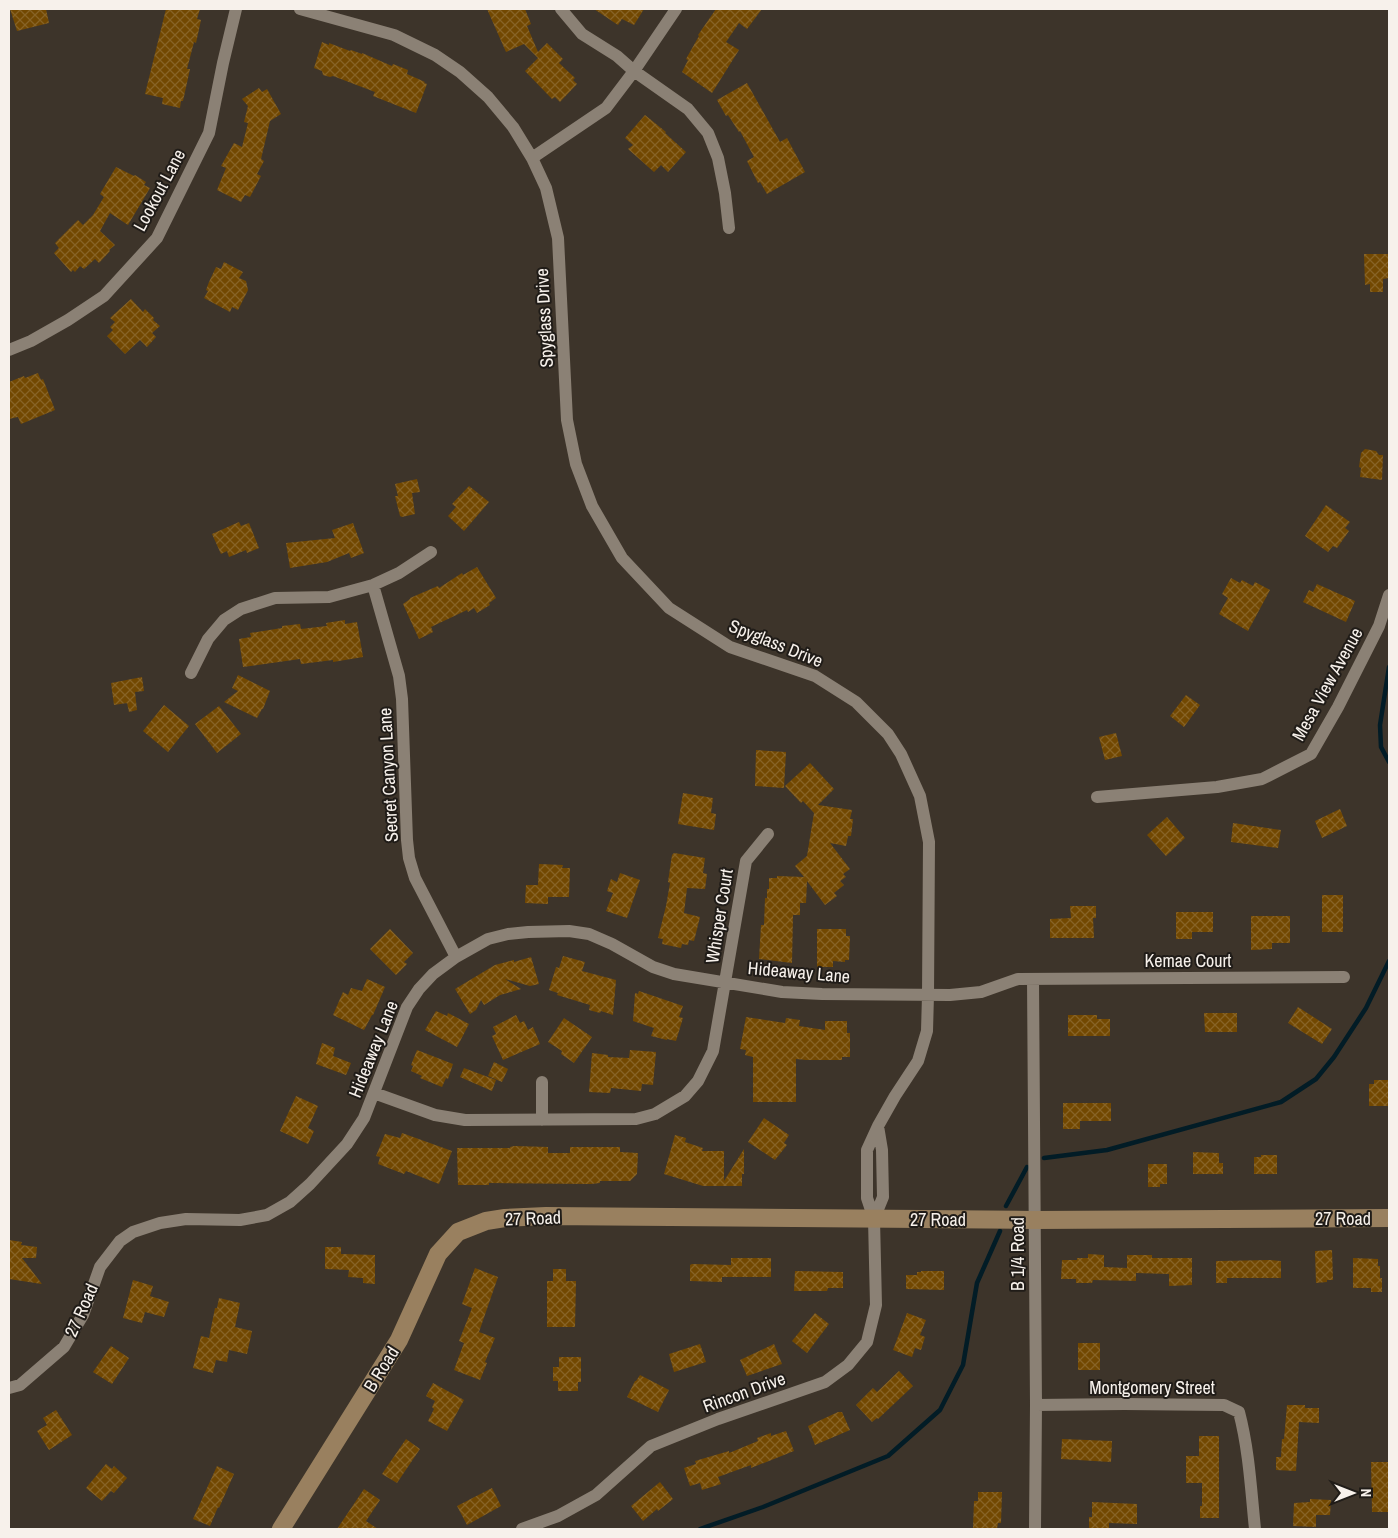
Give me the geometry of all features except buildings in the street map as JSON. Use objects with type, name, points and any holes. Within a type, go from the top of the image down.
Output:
[{"type":"street","name":"Lookout Lane","points":[[9,350],[32,341],[104,296],[156,238],[209,134],[236,9]]},
{"type":"street","name":"Spyglass Drive","points":[[300,9],[394,35],[435,55],[460,72],[488,97],[514,127],[532,158],[546,188],[558,238],[567,420],[576,464],[592,506],[622,558],[669,608],[730,647],[815,676],[856,702],[888,734],[901,754],[920,796],[928,842],[927,1031],[918,1061],[878,1126],[867,1150],[867,1198],[874,1219]]},
{"type":"street","points":[[561,9],[582,34],[617,56],[634,71],[688,109],[708,133],[718,158],[729,228]]},
{"type":"street","points":[[532,158],[606,108],[634,71],[676,9]]},
{"type":"street","points":[[191,673],[208,639],[224,620],[242,609],[275,598],[329,597],[373,585],[399,573],[431,552]]},
{"type":"street","name":"Secret Canyon Lane","points":[[373,585],[399,676],[402,699],[409,858],[414,878],[456,957]]},
{"type":"street","name":"Mesa View Avenue","points":[[1097,798],[1217,787],[1262,779],[1311,754],[1338,707],[1379,626],[1389,595]]},
{"type":"street","name":"Whisper Court","points":[[374,1094],[435,1115],[465,1120],[636,1119],[655,1114],[685,1096],[698,1081],[713,1051],[746,861],[768,834]]},
{"type":"street","name":"Hideaway Lane","points":[[120,1242],[133,1232],[160,1223],[186,1219],[240,1220],[267,1215],[290,1202],[310,1184],[346,1144],[364,1118],[407,1007],[433,974],[456,957],[488,939],[528,932],[568,931],[589,934],[612,944],[653,967],[674,974],[782,992],[950,995],[981,992],[1018,979],[1033,979]]},
{"type":"street","name":"Kemae Court","points":[[1033,979],[1344,977]]},
{"type":"street","name":"B 1/4 Road","points":[[1033,979],[1035,1529]]},
{"type":"street","points":[[542,1082],[542,1120]]},
{"type":"street","name":"27 Road","points":[[486,1221],[546,1216],[1034,1220],[1389,1218]]},
{"type":"street","name":"Rincon Drive","points":[[522,1529],[558,1516],[596,1494],[651,1446],[718,1419],[825,1382],[848,1365],[867,1342],[876,1305],[874,1219]]},
{"type":"street","name":"B Road","points":[[281,1529],[400,1340],[438,1254],[458,1232],[486,1221]]},
{"type":"street","name":"27 Road","points":[[9,1388],[20,1385],[64,1347],[83,1316],[100,1267],[120,1242]]},
{"type":"street","name":"Montgomery Street","points":[[1036,1405],[1224,1405],[1239,1412],[1250,1479],[1255,1529]]},
{"type":"waterway","points":[[1389,667],[1380,725],[1381,747],[1389,762]]},
{"type":"waterway","points":[[1044,1158],[1107,1150],[1281,1102],[1316,1079],[1334,1057],[1366,1008],[1389,961]]},
{"type":"waterway","points":[[1006,1206],[1027,1167]]},
{"type":"waterway","points":[[700,1529],[763,1507],[888,1456],[940,1410],[963,1365],[977,1283],[1000,1231]]}]
